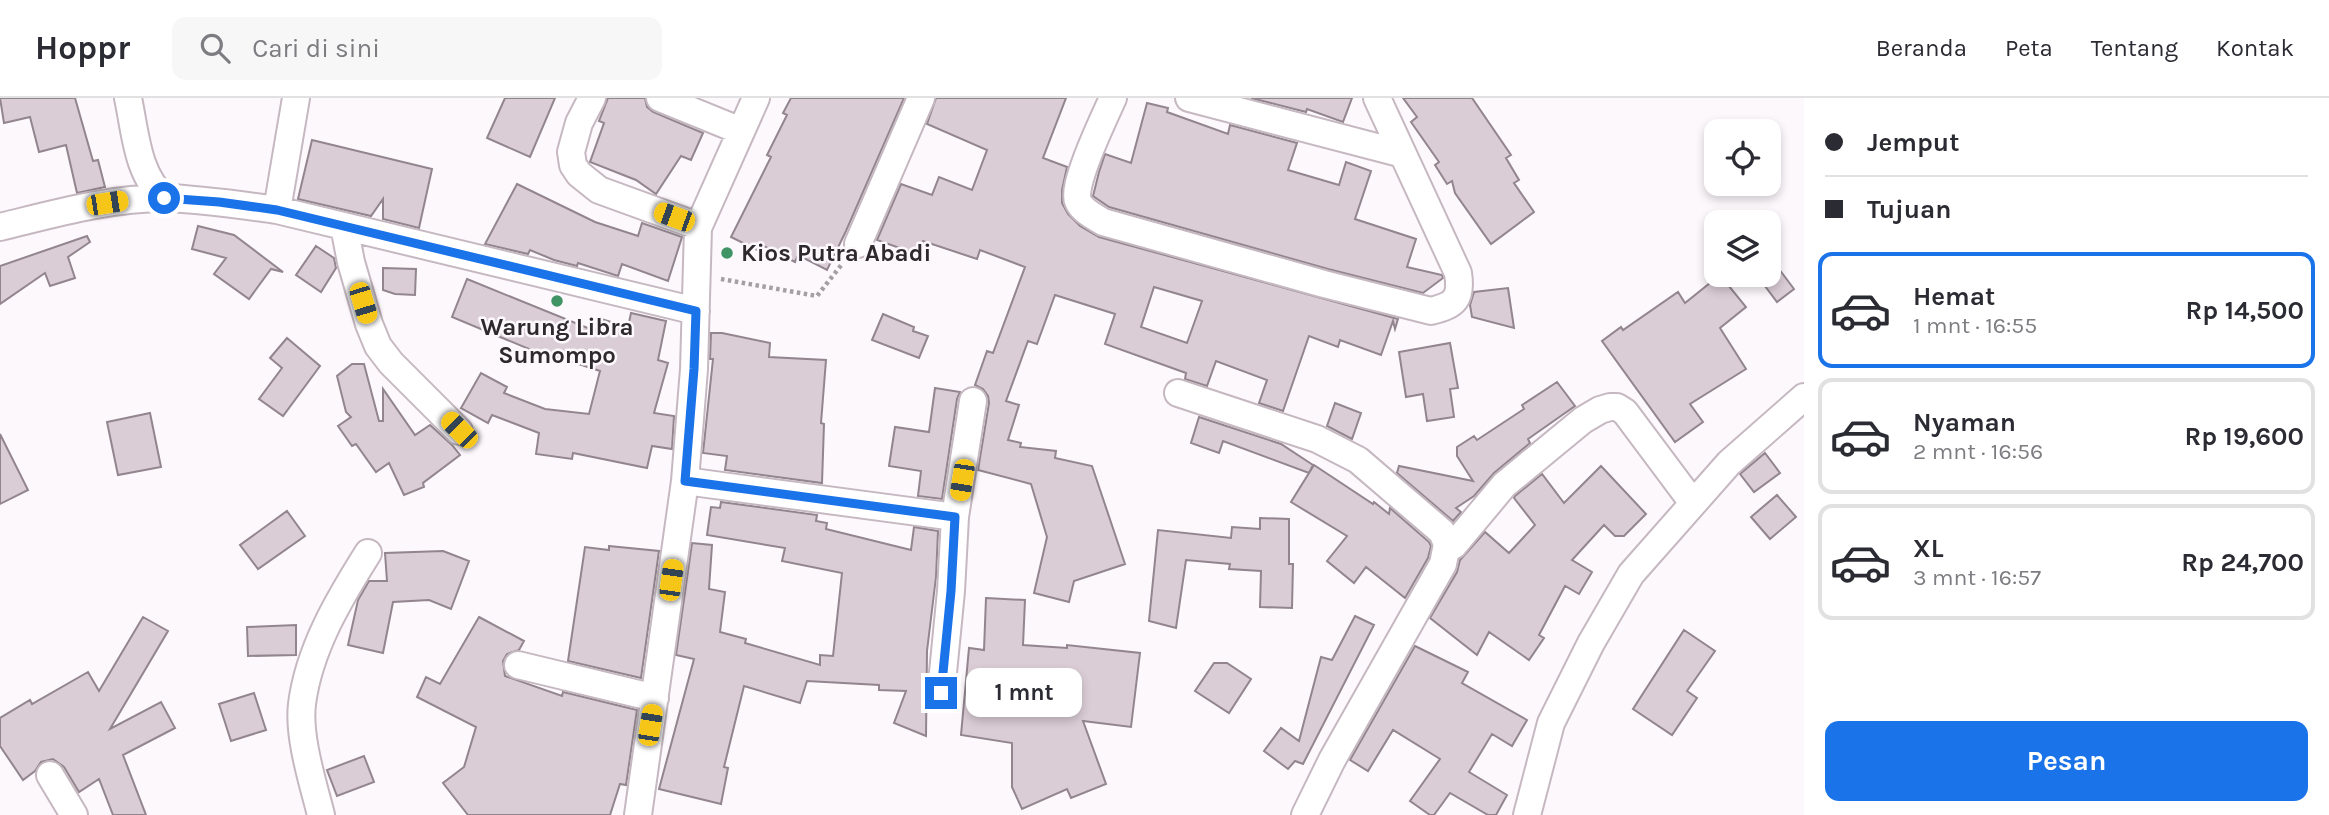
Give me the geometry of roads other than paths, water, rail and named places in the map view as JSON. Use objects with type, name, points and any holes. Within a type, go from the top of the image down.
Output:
[{"type":"street","points":[[128,98],[141,160],[156,192],[164,198]]},
{"type":"street","points":[[277,210],[296,98]]},
{"type":"street","points":[[592,98],[579,123],[571,152],[573,165],[579,174],[599,190],[698,226]]},
{"type":"street","points":[[660,98],[741,131]]},
{"type":"street","points":[[638,815],[685,481],[694,369],[698,226],[756,98]]},
{"type":"street","points":[[858,244],[921,98]]},
{"type":"street","points":[[1113,98],[1077,184],[1078,202],[1084,210],[1103,222],[1324,284],[1431,311],[1444,308],[1460,293],[1458,273],[1377,98]]},
{"type":"street","points":[[1189,98],[1403,154]]},
{"type":"street","points":[[0,227],[122,201],[164,198],[219,202],[277,210],[696,311]]},
{"type":"street","points":[[344,226],[351,262],[378,346],[391,363],[459,430]]},
{"type":"street","points":[[1178,393],[1317,439],[1358,460],[1435,525],[1446,539],[1447,550],[1443,564],[1332,760],[1305,815]]},
{"type":"street","points":[[1527,815],[1551,723],[1591,643],[1631,574],[1729,463],[1804,397]]},
{"type":"street","points":[[941,693],[955,517],[973,401]]},
{"type":"street","points":[[1447,550],[1513,477],[1583,420],[1610,407],[1617,407],[1625,412],[1693,503]]},
{"type":"street","points":[[685,481],[955,517]]},
{"type":"street","points":[[321,815],[309,761],[302,706],[310,668],[330,620],[368,553]]},
{"type":"street","points":[[518,665],[655,698]]},
{"type":"street","points":[[50,775],[74,815]]},
{"type":"place","name":"Kios Putra Abadi","points":[[727,253]]},
{"type":"place","name":"Warung Libra Sumompo","points":[[557,301]]}]
